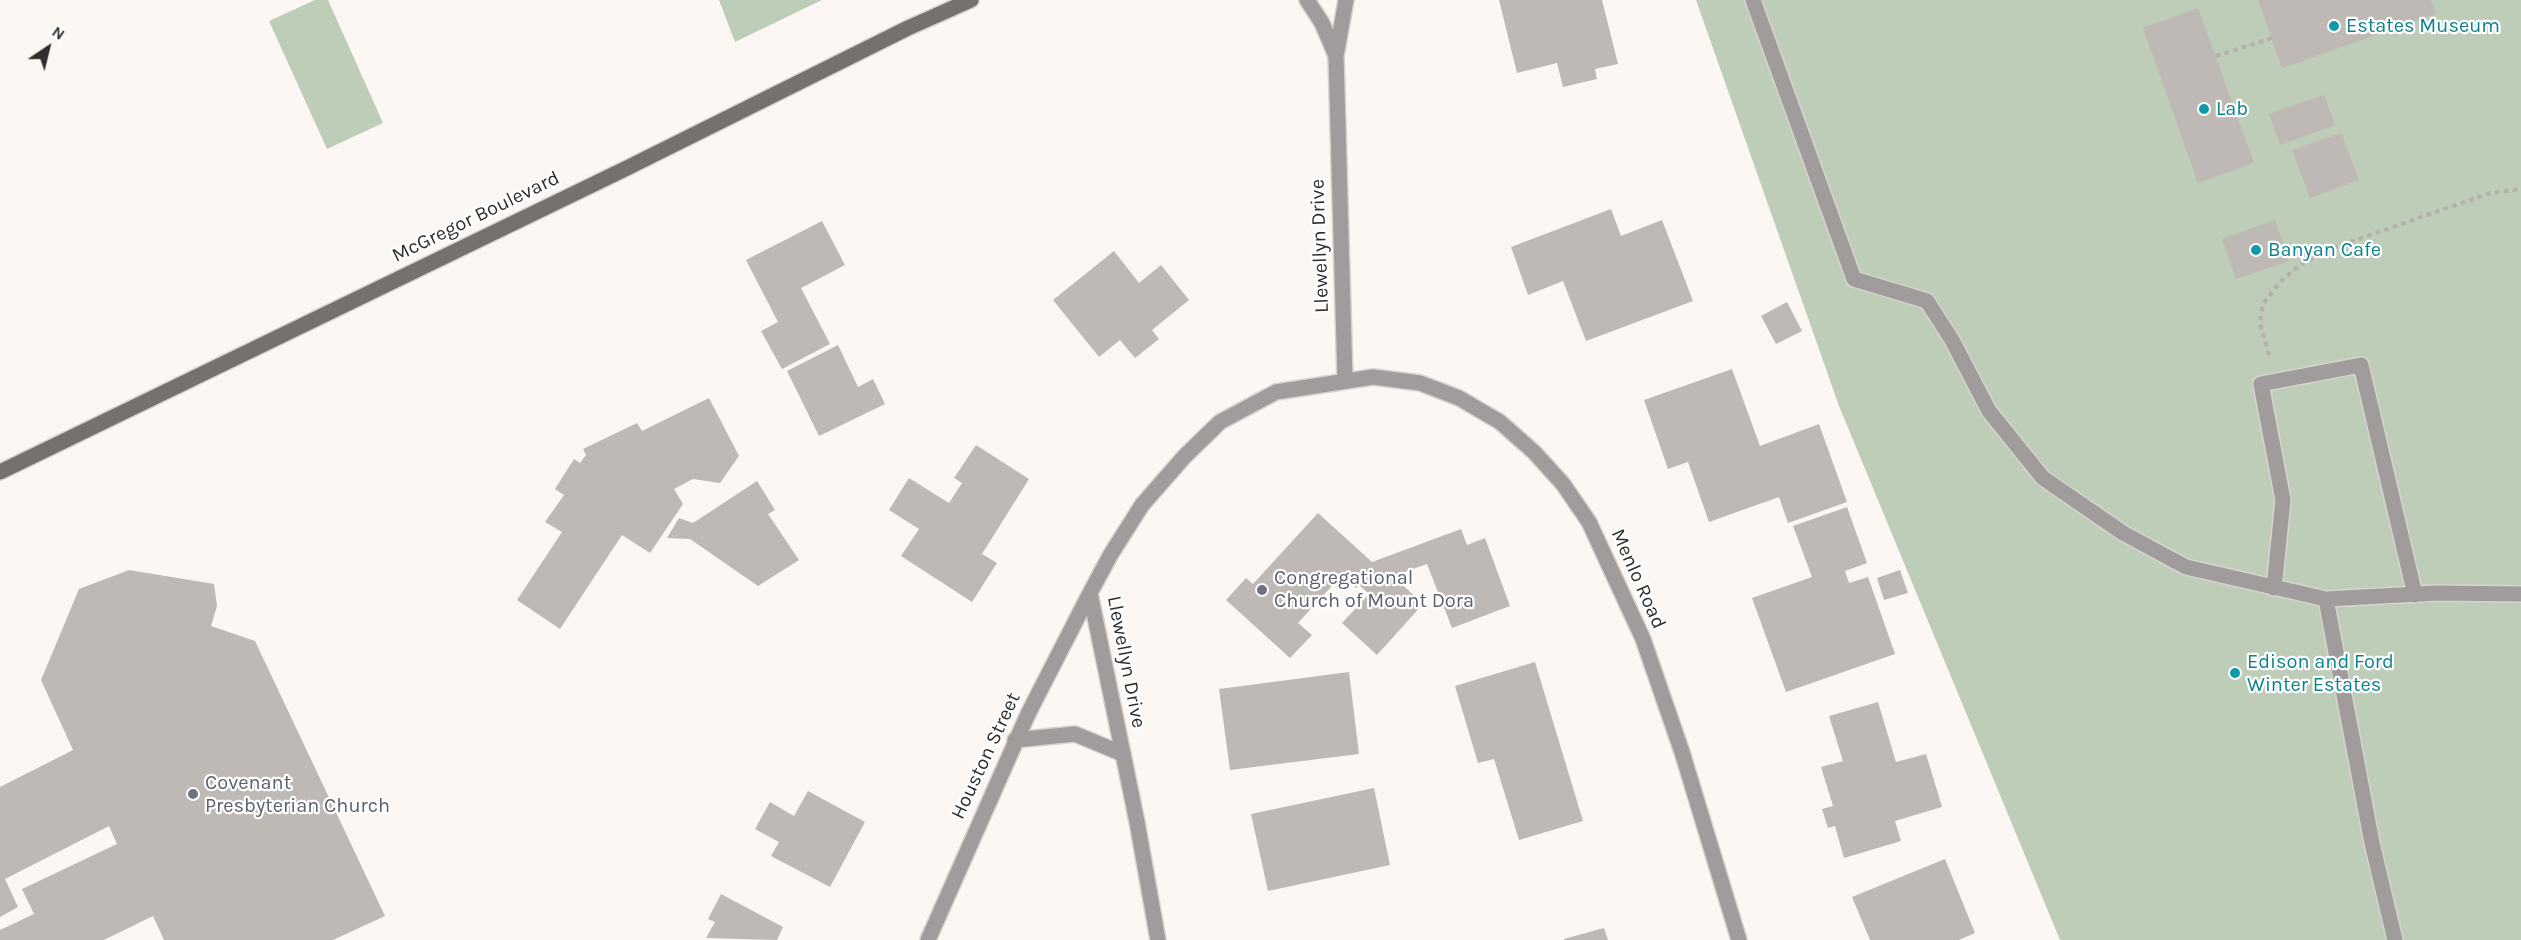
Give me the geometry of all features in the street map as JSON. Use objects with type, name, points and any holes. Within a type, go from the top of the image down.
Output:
[{"type":"main road","name":"McGregor Boulevard","points":[[0,472],[627,168],[908,28],[971,0]]},
{"type":"street","name":"Llewellyn Drive","points":[[1307,0],[1322,22],[1336,56]]},
{"type":"street","name":"Llewellyn Drive","points":[[1158,940],[1137,822],[1090,593],[1110,554],[1142,505],[1184,457],[1220,422],[1276,392],[1345,380],[1336,56],[1346,0]]},
{"type":"street","points":[[1753,0],[1854,279],[1927,301],[1952,340],[1989,411],[2043,478],[2123,533],[2186,567],[2326,599],[2521,594]]},
{"type":"street","points":[[2274,588],[2283,500],[2261,384],[2361,365],[2415,595]]},
{"type":"street","name":"Menlo Road","points":[[1345,380],[1373,377],[1420,383],[1459,398],[1500,422],[1534,452],[1563,484],[1589,522],[1643,639],[1682,752],[1739,940]]},
{"type":"street","name":"Houston Street","points":[[928,940],[1016,740],[1090,593]]},
{"type":"street","points":[[2326,599],[2372,843],[2395,940]]},
{"type":"street","points":[[1016,740],[1075,734],[1123,754]]},
{"type":"path","points":[[2216,56],[2272,38]]},
{"type":"path","points":[[2277,381],[2259,323],[2263,304],[2280,282],[2300,265],[2327,250],[2490,193],[2521,189]]},
{"type":"green space","points":[[315,0],[328,0],[383,123],[327,149],[269,21]]},
{"type":"green space","points":[[719,0],[822,0],[735,42]]},
{"type":"green space","name":"Edison and Ford Winter Estates","points":[[1696,0],[2521,0],[2521,940],[2060,940],[1839,406]]},
{"type":"building","points":[[1499,0],[1602,0],[1618,64],[1595,69],[1597,79],[1563,87],[1557,63],[1517,73]]},
{"type":"building","name":"Estates Museum","points":[[2258,0],[2431,0],[2436,14],[2282,68]]},
{"type":"building","name":"Lab","points":[[2198,8],[2254,163],[2198,183],[2143,28]]},
{"type":"building","points":[[2324,95],[2335,125],[2280,145],[2269,114]]},
{"type":"building","points":[[2341,133],[2359,180],[2310,198],[2292,150]]},
{"type":"building","points":[[1611,209],[1621,236],[1662,220],[1693,301],[1586,341],[1563,281],[1528,295],[1511,247]]},
{"type":"building","name":"Banyan Cafe","points":[[2275,220],[2289,261],[2236,279],[2222,239]]},
{"type":"building","points":[[822,221],[845,265],[801,288],[830,344],[782,369],[761,331],[778,322],[746,260]]},
{"type":"building","points":[[1114,251],[1139,283],[1161,265],[1189,300],[1152,330],[1159,339],[1135,358],[1120,340],[1099,357],[1053,300]]},
{"type":"building","points":[[1787,302],[1802,331],[1776,344],[1761,316]]},
{"type":"building","points":[[838,345],[858,387],[873,379],[885,404],[819,436],[787,371]]},
{"type":"building","points":[[1732,369],[1760,446],[1819,424],[1847,502],[1788,523],[1779,497],[1709,522],[1688,462],[1668,469],[1644,400]]},
{"type":"building","points":[[709,398],[739,456],[720,483],[693,479],[674,489],[683,504],[650,553],[622,535],[560,629],[517,600],[562,532],[545,522],[564,495],[555,489],[574,459],[580,463],[586,455],[583,449],[637,423],[642,431]]},
{"type":"building","points":[[976,445],[1029,479],[982,554],[997,563],[972,602],[901,556],[919,529],[889,510],[909,478],[949,503],[962,483],[954,478]]},
{"type":"building","points":[[757,481],[775,510],[768,514],[799,560],[758,586],[690,539],[667,538],[679,518],[693,523]]},
{"type":"building","points":[[1847,507],[1867,563],[1845,571],[1849,583],[1868,577],[1895,654],[1786,692],[1752,598],[1812,577],[1793,526]]},
{"type":"building","points":[[1318,513],[1372,562],[1461,529],[1467,545],[1485,538],[1510,606],[1452,628],[1427,564],[1393,576],[1423,604],[1377,655],[1342,623],[1369,594],[1359,585],[1356,588],[1342,575],[1298,623],[1312,635],[1290,658],[1226,600],[1246,578],[1253,584]]},
{"type":"building","points":[[129,570],[214,584],[217,606],[211,626],[255,641],[385,916],[333,940],[164,940],[153,916],[104,940],[0,940],[0,930],[34,914],[22,889],[117,844],[109,826],[5,879],[18,907],[0,917],[0,787],[73,750],[41,680],[79,589]]},
{"type":"building","points":[[1900,570],[1908,593],[1884,600],[1877,578]]},
{"type":"building","points":[[1535,662],[1583,821],[1519,840],[1494,759],[1478,763],[1455,686]]},
{"type":"building","points":[[1349,672],[1359,754],[1230,770],[1219,689]]},
{"type":"building","points":[[1878,702],[1896,762],[1926,754],[1942,807],[1895,821],[1901,841],[1844,858],[1835,826],[1828,828],[1822,809],[1833,806],[1821,767],[1843,761],[1829,716]]},
{"type":"building","points":[[1374,788],[1390,865],[1268,891],[1251,814]]},
{"type":"building","points":[[808,791],[865,822],[830,887],[771,856],[779,842],[755,829],[770,802],[794,816]]},
{"type":"building","points":[[1945,859],[1975,933],[1959,940],[1870,940],[1852,897]]},
{"type":"building","points":[[721,894],[783,927],[777,940],[706,938],[715,922],[708,919]]},
{"type":"building","points":[[1604,928],[1608,940],[1564,940],[1564,939]]},
{"type":"place","name":"Estates Museum","points":[[2334,26]]},
{"type":"place","name":"Lab","points":[[2204,109]]},
{"type":"place","name":"Banyan Cafe","points":[[2256,250]]},
{"type":"place","name":"Congregational Church of Mount Dora","points":[[1262,590]]},
{"type":"place","name":"Edison and Ford Winter Estates","points":[[2235,673]]},
{"type":"place","name":"Covenant Presbyterian Church","points":[[193,794]]}]
